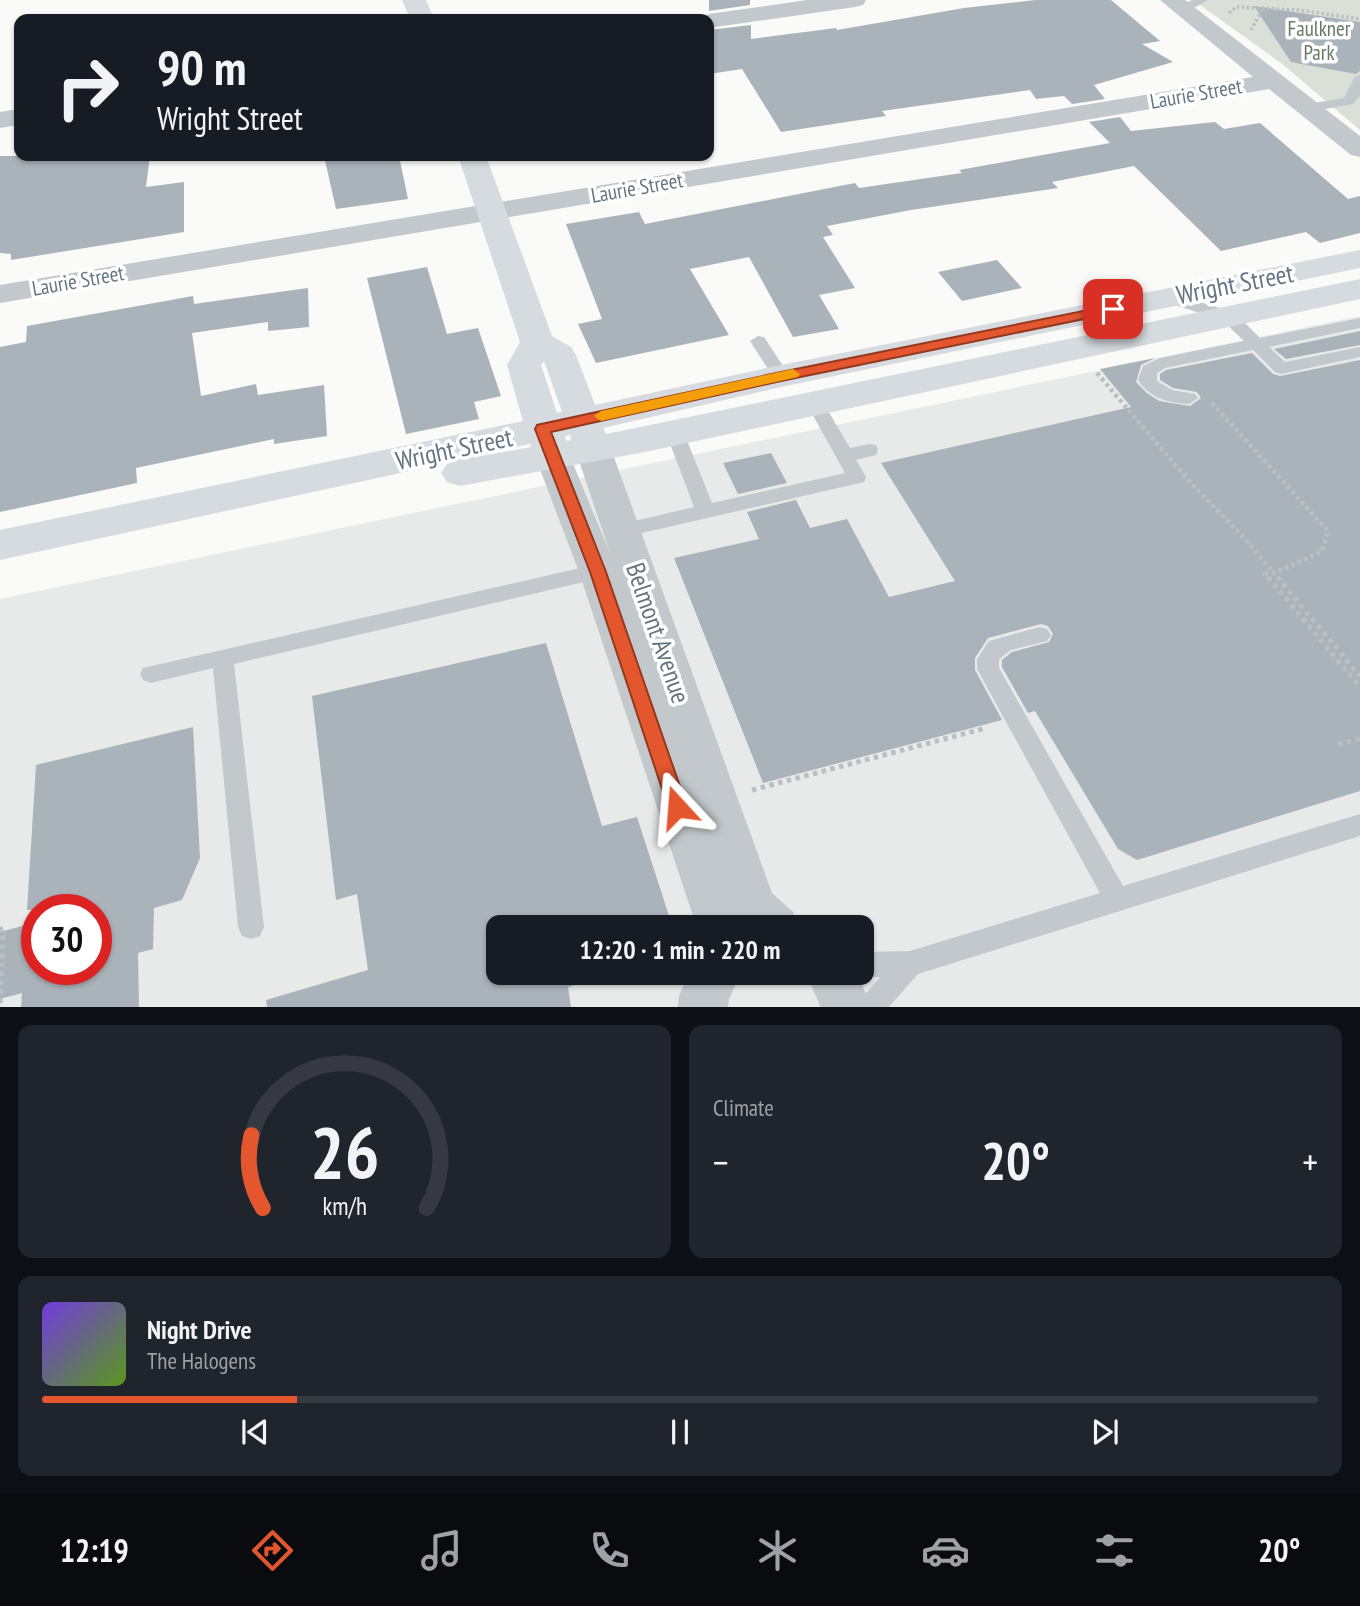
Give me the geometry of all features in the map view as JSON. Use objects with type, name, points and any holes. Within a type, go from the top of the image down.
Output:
[{"type":"street","points":[[714,19],[855,0]]},
{"type":"street","points":[[1185,3],[1274,81],[1360,149]]},
{"type":"street","name":"Laurie Street","points":[[0,294],[1274,81]]},
{"type":"street","name":"Belmont Avenue","points":[[474,161],[537,342],[559,355],[588,435],[602,547],[716,915]]},
{"type":"street","name":"Wright Street","points":[[0,565],[278,508],[588,435],[781,376],[1360,259]]},
{"type":"street","name":"Wright Street","points":[[588,435],[675,433],[815,403],[1239,326],[1360,289]]},
{"type":"street","name":"Belmont Avenue","points":[[537,342],[524,365],[548,443],[602,547],[713,798],[754,908],[762,915]]},
{"type":"street","name":"Wright Street","points":[[0,545],[313,480],[548,443]]},
{"type":"street","points":[[837,985],[847,1007]]},
{"type":"lane","points":[[1308,108],[1348,101],[1353,97],[1360,78]]},
{"type":"lane","points":[[1168,298],[1239,326],[1281,368],[1360,352]]},
{"type":"lane","points":[[1197,396],[1176,398],[1154,388],[1147,380],[1149,370],[1160,364],[1360,323]]},
{"type":"lane","points":[[758,341],[781,376]]},
{"type":"lane","points":[[151,674],[223,658],[602,547],[705,511],[857,477],[815,403]]},
{"type":"lane","points":[[675,433],[705,511]]},
{"type":"lane","points":[[845,456],[869,450]]},
{"type":"lane","points":[[1040,635],[989,651],[986,659],[988,669],[1117,900]]},
{"type":"lane","points":[[223,658],[251,927]]},
{"type":"lane","points":[[874,965],[910,964],[1360,825]]},
{"type":"lane","points":[[870,1007],[910,964]]},
{"type":"path","points":[[1236,7],[1313,10],[1360,19]]},
{"type":"path","points":[[1245,21],[1251,30],[1264,7]]},
{"type":"path","points":[[1229,13],[1237,17]]},
{"type":"path","points":[[1096,372],[1188,480],[1246,540],[1360,676]]},
{"type":"path","points":[[1197,396],[1328,531],[1322,551],[1265,575],[1360,687]]},
{"type":"path","points":[[748,791],[986,728]]},
{"type":"path","points":[[1338,744],[1360,739]]},
{"type":"path","points":[[0,927],[3,932],[0,1007]]},
{"type":"shaded area","points":[[1360,316],[1360,1007],[0,1007],[0,599]]},
{"type":"green space","name":"Faulkner Park","points":[[1193,0],[1360,0],[1360,130],[1281,63]]},
{"type":"building","points":[[709,0],[750,0],[750,5],[709,11]]},
{"type":"building","points":[[1036,0],[1111,0],[1160,41],[1142,44],[1173,62],[1094,85],[1105,99],[1072,104],[1064,96],[1036,99],[1030,90],[882,111],[886,116],[781,132],[742,69],[714,73],[714,29],[751,25],[751,39],[837,30],[964,8]]},
{"type":"building","points":[[1254,6],[1360,22],[1360,71],[1356,74],[1291,62]]},
{"type":"building","points":[[1120,117],[1131,131],[1215,122],[1224,129],[1260,123],[1348,199],[1360,196],[1360,233],[1320,243],[1306,232],[1221,251],[1134,166],[1052,182],[1058,188],[911,210],[827,226],[833,235],[823,237],[855,288],[819,295],[839,329],[793,337],[749,257],[690,269],[729,335],[596,363],[578,324],[602,319],[566,224],[639,212],[645,224],[855,183],[859,188],[962,173],[959,170],[1110,143],[1089,122]]},
{"type":"building","points":[[0,156],[14,156],[14,161],[149,161],[146,187],[184,182],[184,232],[11,260],[11,254],[0,253]]},
{"type":"building","points":[[325,161],[400,161],[408,199],[336,209]]},
{"type":"building","points":[[997,260],[1022,288],[962,301],[938,272]]},
{"type":"building","points":[[427,267],[447,334],[478,328],[501,396],[474,402],[479,419],[406,434],[367,278]]},
{"type":"building","points":[[308,288],[309,327],[268,331],[268,322],[192,333],[201,396],[256,384],[258,395],[324,385],[327,436],[274,444],[274,439],[136,468],[137,483],[0,512],[0,347],[26,342],[27,326],[193,296],[194,304]]},
{"type":"building","points":[[1360,331],[1360,345],[1286,359],[1274,349]]},
{"type":"building","points":[[1252,353],[1273,374],[1280,376],[1360,360],[1360,791],[1137,860],[1118,849],[1035,711],[1028,713],[1002,667],[1002,660],[1012,652],[1049,642],[1053,634],[1048,626],[1041,624],[988,638],[975,658],[975,670],[1002,720],[763,783],[674,558],[759,539],[747,512],[796,500],[810,528],[847,519],[889,597],[955,581],[881,463],[1131,407],[1100,369],[1155,358],[1141,365],[1136,382],[1159,401],[1190,406],[1201,398],[1197,392],[1173,388],[1160,380],[1160,374],[1166,370]]},
{"type":"building","points":[[771,453],[787,483],[738,494],[723,463]]},
{"type":"building","points":[[546,643],[602,826],[637,817],[669,915],[486,915],[486,985],[575,985],[568,987],[571,1007],[267,1007],[266,1000],[368,970],[357,894],[336,900],[312,696]]},
{"type":"building","points":[[193,727],[200,858],[182,900],[154,908],[153,949],[138,953],[139,1007],[21,1007],[22,993],[0,999],[0,932],[21,926],[21,985],[112,985],[112,894],[28,894],[36,765]]},
{"type":"slow traffic","points":[[601,416],[793,374]]},
{"type":"route","points":[[677,807],[598,572],[543,429],[781,376],[1113,309]]}]
